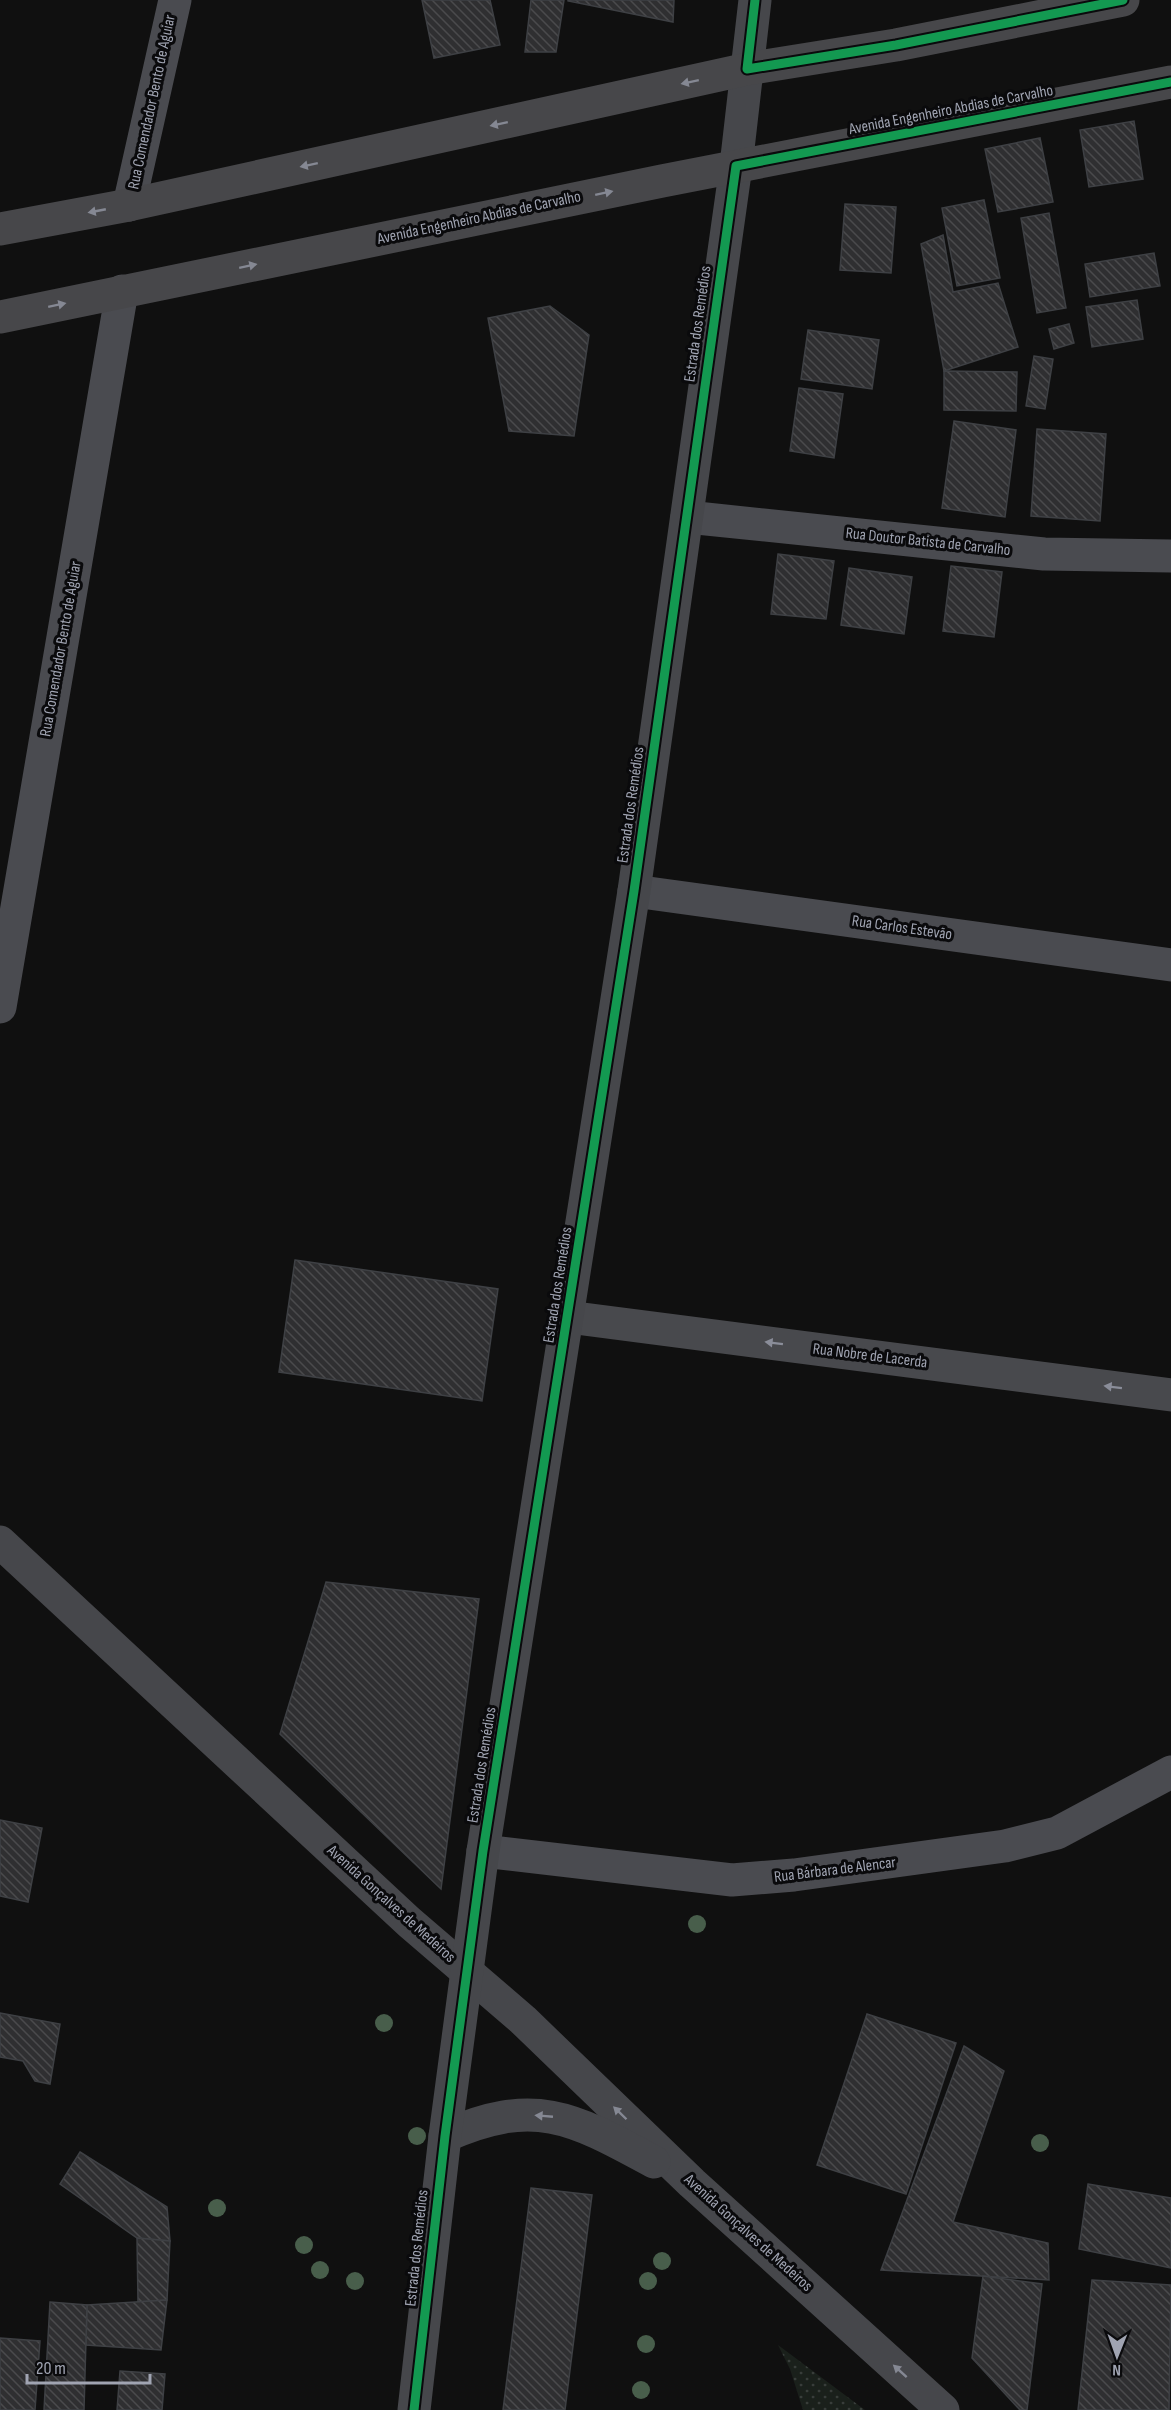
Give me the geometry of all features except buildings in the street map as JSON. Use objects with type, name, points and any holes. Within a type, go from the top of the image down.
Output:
[{"type":"highway","points":[[0,229],[129,205],[747,69],[896,45],[1123,0]]},
{"type":"highway","name":"Avenida Engenheiro Abdias de Carvalho","points":[[0,317],[736,166],[1171,82]]},
{"type":"main road","name":"Estrada dos Remédios","points":[[414,2410],[445,2136],[483,1851],[634,891],[736,166],[754,0]]},
{"type":"main road","name":"Avenida Gonçalves de Medeiros","points":[[0,1542],[409,1922],[523,2020],[692,2183],[943,2410]]},
{"type":"main road","points":[[445,2136],[496,2117],[529,2115],[556,2117],[589,2127],[692,2183]]},
{"type":"street","name":"Rua Comendador Bento de Aguiar","points":[[129,205],[175,0]]},
{"type":"street","name":"Rua Comendador Bento de Aguiar","points":[[0,1007],[122,291]]},
{"type":"street","name":"Rua Doutor Batista de Carvalho","points":[[687,517],[1044,554],[1171,556]]},
{"type":"street","name":"Rua Carlos Estevão","points":[[634,891],[1171,965]]},
{"type":"street","name":"Rua Nobre de Lacerda","points":[[568,1317],[1171,1395]]},
{"type":"street","name":"Rua Bárbara de Alencar","points":[[483,1851],[732,1880],[826,1872],[1005,1846],[1057,1833],[1171,1772]]},
{"type":"shaded area","points":[[778,2345],[865,2410],[803,2410],[790,2369]]},
{"type":"cycle path","points":[[755,0],[747,69],[896,45],[1123,0]]},
{"type":"cycle path","points":[[414,2410],[445,2136],[483,1851],[634,891],[736,166],[1171,82]]}]
